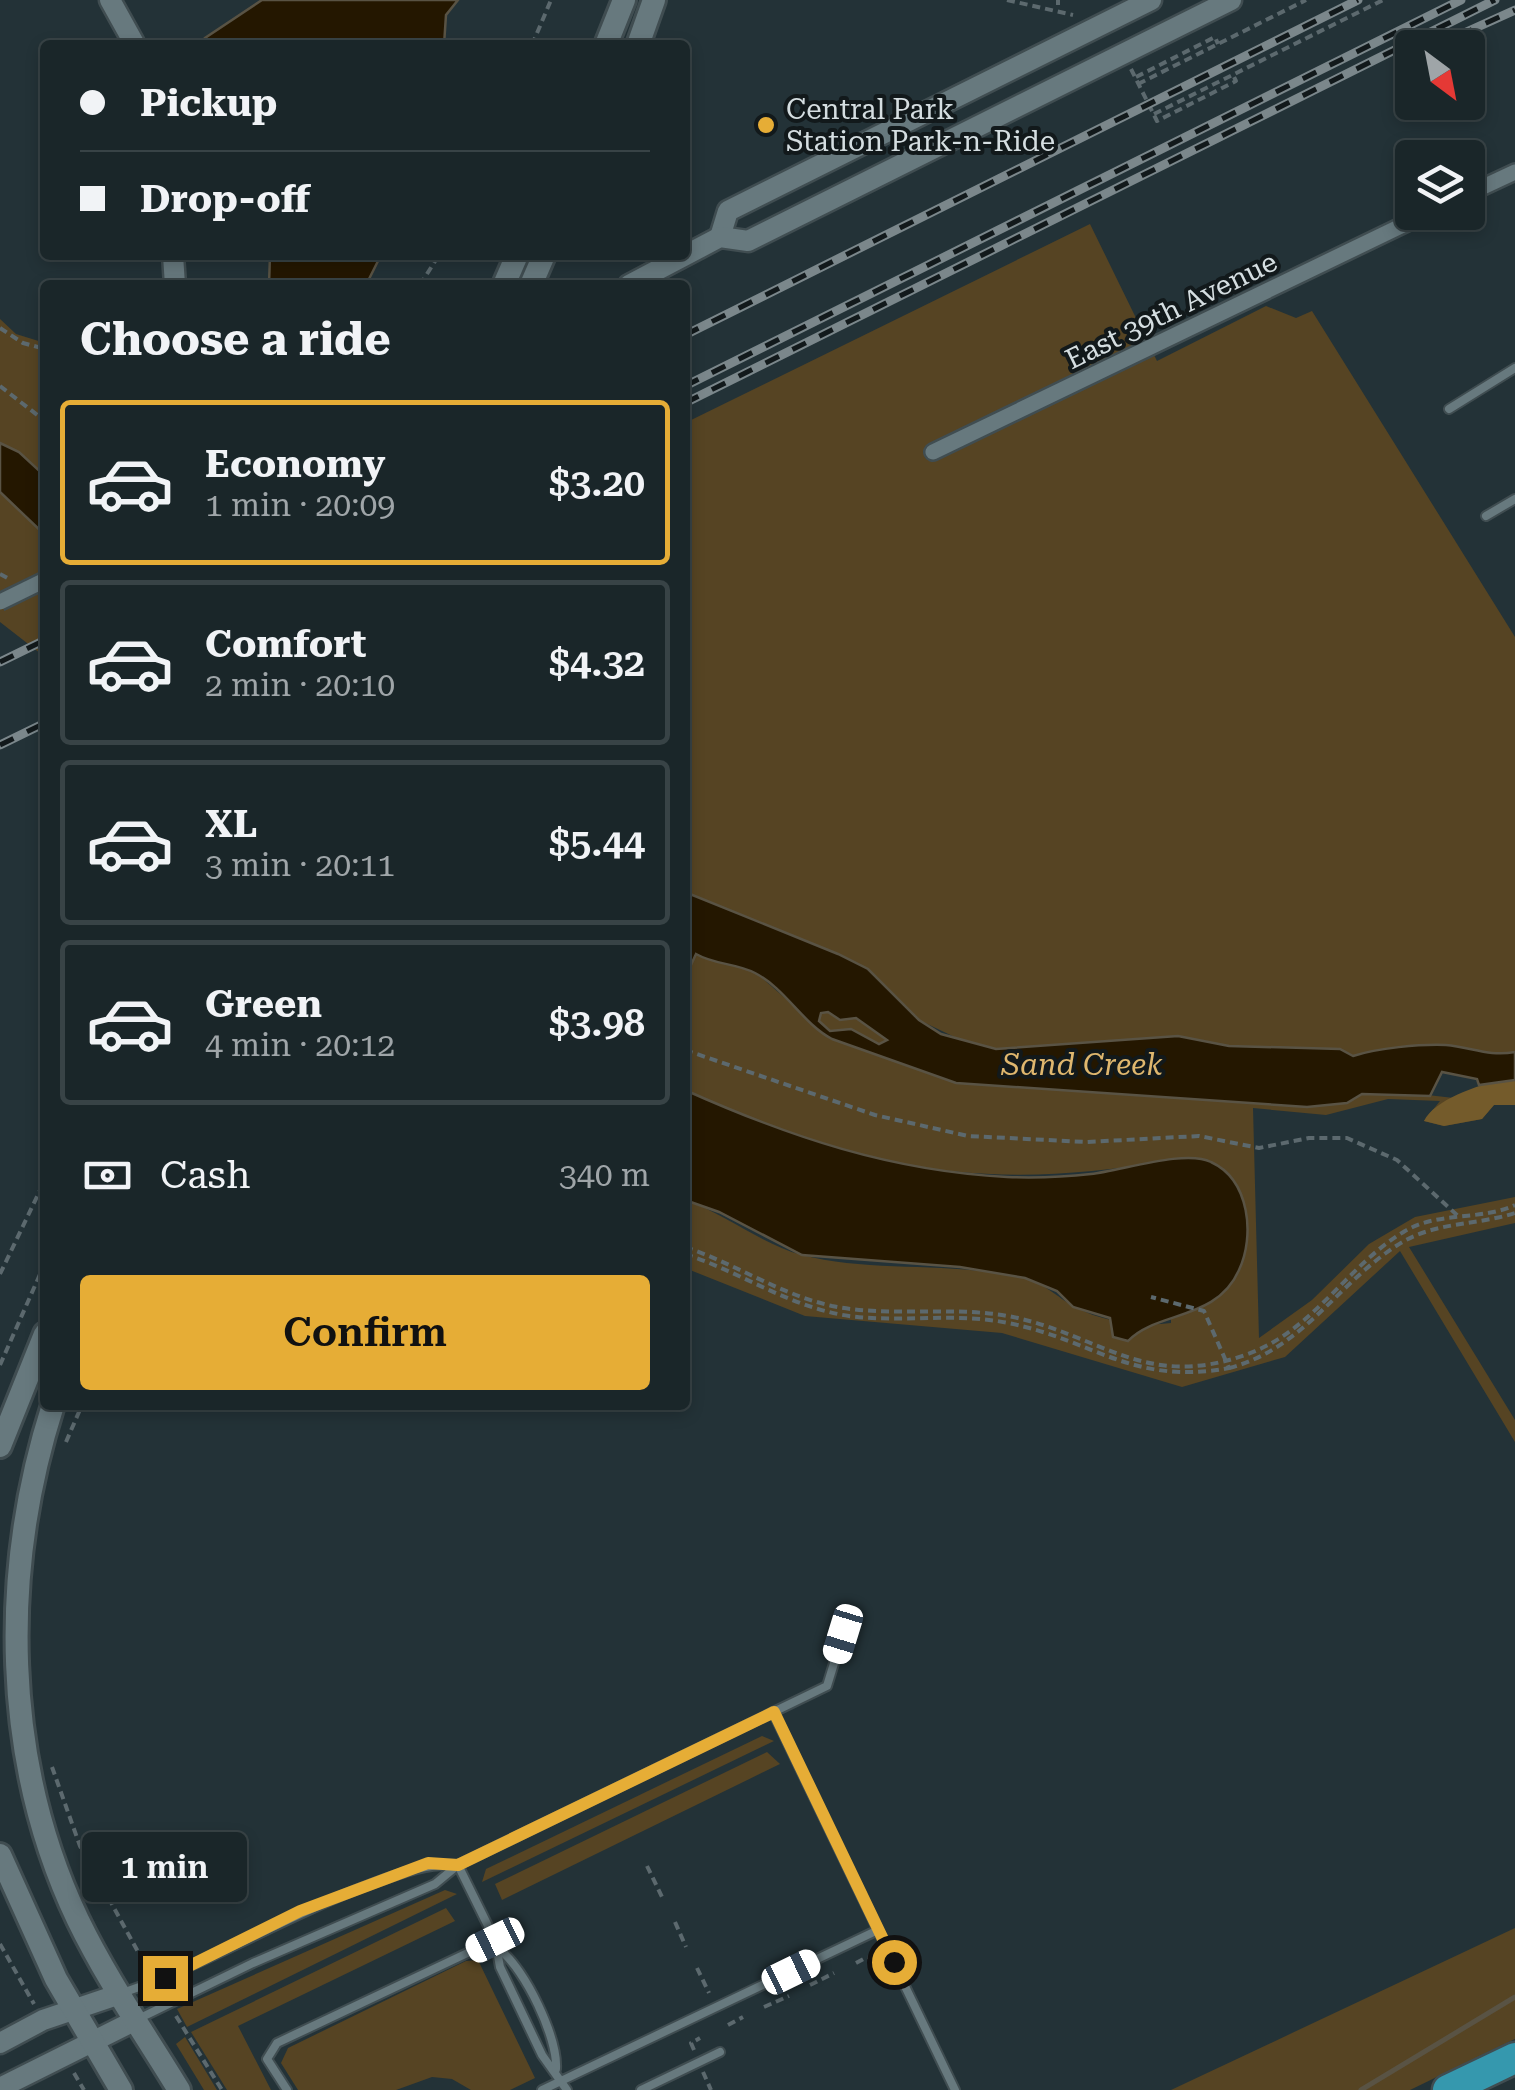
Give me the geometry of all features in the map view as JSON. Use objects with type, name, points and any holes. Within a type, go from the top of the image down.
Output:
[{"type":"highway","points":[[1448,2090],[1515,2058]]},
{"type":"main road","points":[[608,40],[624,0]]},
{"type":"main road","points":[[640,40],[654,0]]},
{"type":"main road","points":[[0,1446],[40,1346]]},
{"type":"main road","points":[[51,1410],[33,1463],[16,1544],[13,1705],[23,1767],[44,1838],[78,1920],[179,2090]]},
{"type":"main road","points":[[0,1855],[30,1928],[121,2090]]},
{"type":"street","points":[[110,0],[132,40]]},
{"type":"street","points":[[720,236],[728,211],[1151,0]]},
{"type":"street","points":[[690,252],[720,236],[748,241],[1231,0]]},
{"type":"street","points":[[1485,186],[1515,172]]},
{"type":"street","name":"East 39th Avenue","points":[[933,452],[1395,229]]},
{"type":"street","points":[[638,280],[675,260]]},
{"type":"street","points":[[0,602],[40,582]]},
{"type":"street","points":[[0,2043],[120,1994]]},
{"type":"street","points":[[0,2088],[136,2020]]},
{"type":"lane","points":[[1449,409],[1515,368]]},
{"type":"lane","points":[[1486,516],[1515,499]]},
{"type":"lane","points":[[136,2020],[253,1963],[434,1884],[458,1865],[827,1686],[843,1634]]},
{"type":"lane","points":[[774,1712],[955,2090]]},
{"type":"lane","points":[[120,1994],[165,1978],[300,1911],[428,1863],[458,1865]]},
{"type":"lane","points":[[458,1865],[500,1950],[514,1961],[557,2049],[556,2070]]},
{"type":"lane","points":[[542,2090],[878,1930]]},
{"type":"lane","points":[[287,2090],[267,2059],[277,2044],[495,1940]]},
{"type":"lane","points":[[500,1950],[500,1968],[542,2055],[567,2090]]},
{"type":"lane","points":[[640,2090],[720,2052]]},
{"type":"path","points":[[534,40],[551,0]]},
{"type":"path","points":[[1007,0],[1073,14]]},
{"type":"path","points":[[1137,80],[1306,0]]},
{"type":"path","points":[[1131,69],[1156,120],[1236,81],[1233,75],[1383,0]]},
{"type":"path","points":[[0,328],[22,343],[40,348]]},
{"type":"path","points":[[0,386],[40,416]]},
{"type":"path","points":[[690,1052],[875,1115],[968,1136],[1086,1142],[1199,1136],[1258,1148],[1309,1138],[1347,1138],[1398,1160],[1458,1216]]},
{"type":"path","points":[[0,1274],[40,1190]]},
{"type":"path","points":[[690,1249],[779,1290],[833,1306],[990,1313],[1039,1324],[1128,1360],[1182,1367],[1226,1361],[1292,1332],[1384,1244],[1411,1228],[1515,1205]]},
{"type":"path","points":[[690,1256],[774,1294],[845,1315],[997,1321],[1148,1371],[1192,1373],[1228,1368],[1298,1336],[1380,1257],[1408,1239],[1434,1228],[1515,1213]]},
{"type":"path","points":[[0,1364],[40,1274]]},
{"type":"path","points":[[1151,1297],[1204,1311],[1228,1368]]},
{"type":"path","points":[[62,1456],[80,1410]]},
{"type":"path","points":[[51,1765],[80,1846],[147,1968]]},
{"type":"path","points":[[648,1866],[664,1901]]},
{"type":"path","points":[[675,1922],[686,1947]]},
{"type":"path","points":[[0,1944],[33,2002]]},
{"type":"path","points":[[697,1968],[709,1993]]},
{"type":"path","points":[[810,1985],[834,1973]]},
{"type":"path","points":[[764,2008],[788,1996]]},
{"type":"path","points":[[176,2015],[222,2090]]},
{"type":"path","points":[[731,2021],[742,2018]]},
{"type":"path","points":[[694,2050],[691,2043],[700,2038]]},
{"type":"path","points":[[703,2072],[711,2090]]},
{"type":"path","points":[[80,2083],[84,2090]]},
{"type":"shaded area","points":[[1090,224],[1157,361],[1266,306],[1296,318],[1312,311],[1515,637],[1515,1052],[1435,1045],[1353,1056],[1340,1049],[1229,1046],[1178,1036],[996,1049],[967,1043],[919,1020],[838,954],[690,894],[690,421]]},
{"type":"shaded area","points":[[0,319],[16,334],[40,341],[40,653],[0,622]]},
{"type":"shaded area","points":[[690,949],[755,972],[832,1039],[956,1083],[1307,1107],[1347,1103],[1362,1094],[1410,1093],[1515,1105],[1494,1105],[1482,1119],[1444,1126],[1424,1121],[1440,1101],[1388,1099],[1326,1115],[1253,1108],[1259,1338],[1312,1300],[1369,1244],[1415,1217],[1515,1197],[1515,1223],[1409,1247],[1515,1420],[1515,1442],[1400,1251],[1285,1357],[1182,1387],[1002,1333],[805,1316],[690,1270],[690,1202],[802,1255],[855,1264],[995,1273],[1038,1283],[1075,1307],[1110,1320],[1171,1323],[1170,1160],[1102,1170],[979,1173],[921,1167],[865,1155],[748,1117],[690,1092]]},
{"type":"shaded area","points":[[828,1012],[840,1020],[856,1017],[887,1040],[879,1045],[851,1029],[830,1031],[819,1021],[821,1013]]},
{"type":"shaded area","points":[[1501,1080],[1515,1080],[1515,1105],[1494,1105],[1482,1119],[1444,1126],[1424,1121],[1447,1100]]},
{"type":"shaded area","points":[[762,1736],[774,1741],[482,1882],[486,1869]]},
{"type":"shaded area","points":[[767,1752],[780,1764],[502,1900],[495,1884]]},
{"type":"shaded area","points":[[445,1890],[457,1894],[187,2027],[177,2009]]},
{"type":"shaded area","points":[[446,1908],[455,1921],[238,2026],[271,2090],[227,2090],[191,2032]]},
{"type":"shaded area","points":[[1515,1928],[1515,2039],[1410,2090],[1171,2090]]},
{"type":"shaded area","points":[[478,1960],[535,2078],[510,2090],[471,2090],[452,2079],[432,2077],[396,2090],[298,2090],[281,2063],[288,2048],[466,1961]]},
{"type":"shaded area","points":[[185,2037],[217,2090],[204,2090],[176,2044]]},
{"type":"water","points":[[262,0],[458,0],[446,15],[444,40],[205,38]]},
{"type":"water","points":[[270,260],[378,260],[368,280],[269,280]]},
{"type":"water","points":[[0,443],[19,452],[40,471],[40,530],[0,492]]},
{"type":"water","name":"Sand Creek","points":[[690,894],[868,969],[919,1020],[941,1034],[996,1049],[1178,1036],[1229,1046],[1340,1049],[1353,1056],[1399,1047],[1446,1045],[1488,1053],[1515,1052],[1515,1080],[1479,1085],[1477,1079],[1442,1072],[1430,1096],[1362,1094],[1347,1103],[1307,1107],[956,1083],[832,1039],[766,980],[748,970],[696,954],[690,967]],"holes":[[[828,1012],[840,1020],[856,1018],[887,1040],[879,1044],[851,1029],[830,1031],[819,1021],[821,1013]]]},
{"type":"water","points":[[690,1092],[763,1123],[842,1149],[964,1173],[1060,1177],[1170,1159],[1200,1159],[1224,1170],[1234,1182],[1246,1210],[1247,1241],[1239,1270],[1216,1298],[1154,1324],[1128,1341],[1113,1337],[1110,1318],[1073,1307],[1057,1291],[1025,1278],[960,1267],[802,1255],[719,1212],[690,1202]]},
{"type":"waterway","points":[[1361,2090],[1515,1997]]},
{"type":"railway","points":[[690,333],[1358,0]]},
{"type":"railway","points":[[690,384],[1461,0]]},
{"type":"railway","points":[[690,401],[1495,0]]},
{"type":"railway","points":[[1471,30],[1515,10]]},
{"type":"railway","points":[[0,662],[40,642]]},
{"type":"railway","points":[[0,745],[40,725]]},
{"type":"place","name":"Central Park Station Park-n-Ride","points":[[766,125]]},
{"type":"route","points":[[165,1978],[300,1911],[428,1863],[458,1865],[774,1712],[894,1962]]}]
